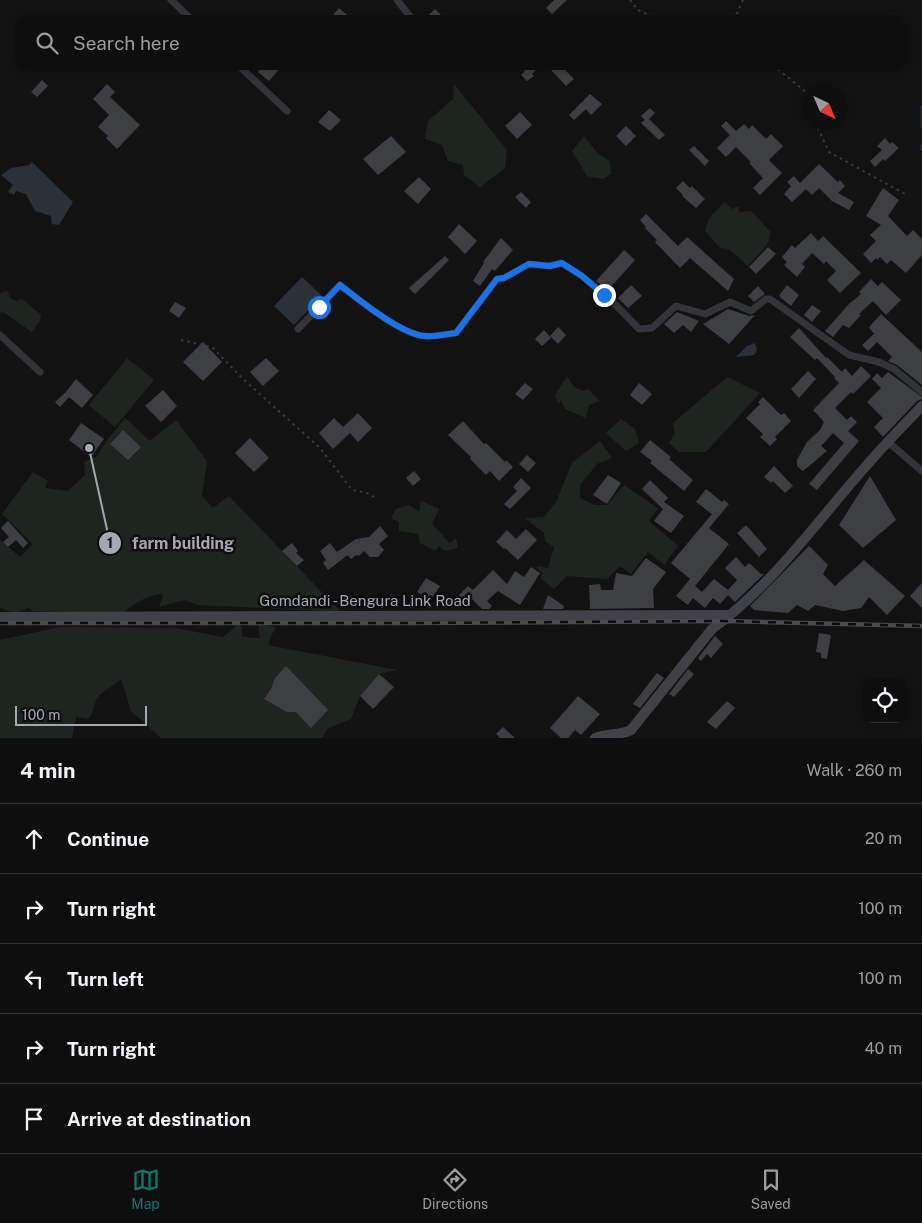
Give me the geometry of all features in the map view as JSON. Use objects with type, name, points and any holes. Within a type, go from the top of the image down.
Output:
[{"type":"main road","points":[[595,738],[631,730],[712,629],[779,570],[867,464],[922,406]]},
{"type":"main road","name":"Gomdandi - Bengura Link Road","points":[[0,617],[730,615]]},
{"type":"street","points":[[171,0],[187,15]]},
{"type":"street","points":[[397,0],[409,15]]},
{"type":"street","points":[[243,70],[287,111]]},
{"type":"street","points":[[298,330],[340,285],[360,301],[413,333],[423,336],[456,333],[497,279],[504,278],[529,264],[550,266],[562,263],[582,276],[612,301],[639,329],[652,328],[676,306],[705,314],[730,302],[751,311],[766,299],[849,355],[879,362],[894,369],[922,392]]},
{"type":"street","points":[[0,335],[40,372]]},
{"type":"street","points":[[888,442],[922,470]]},
{"type":"path","points":[[630,0],[638,10],[649,15]]},
{"type":"path","points":[[736,15],[744,0]]},
{"type":"path","points":[[779,70],[802,89]]},
{"type":"path","points":[[819,130],[829,152],[906,194]]},
{"type":"path","points":[[181,340],[212,347],[243,379],[320,448],[352,490],[366,492],[376,498]]},
{"type":"shaded area","points":[[454,84],[507,150],[505,168],[480,187],[464,175],[463,165],[448,161],[442,145],[425,139],[428,121],[453,99]]},
{"type":"shaded area","points":[[584,136],[598,154],[610,161],[611,174],[603,179],[587,176],[572,151]]},
{"type":"shaded area","points":[[32,162],[73,202],[59,225],[52,224],[51,216],[35,211],[26,194],[16,191],[14,195],[8,192],[13,185],[1,175],[11,168],[29,165]]},
{"type":"shaded area","points":[[725,202],[732,209],[739,206],[739,212],[751,211],[771,232],[767,245],[748,266],[729,249],[720,248],[705,231],[709,218]]},
{"type":"shaded area","points":[[302,277],[322,296],[294,325],[274,306]]},
{"type":"shaded area","points":[[7,290],[10,298],[16,301],[22,299],[41,315],[40,321],[32,332],[3,312],[0,313],[0,294]]},
{"type":"shaded area","points":[[755,343],[757,350],[754,355],[736,357],[747,346]]},
{"type":"shaded area","points":[[127,358],[154,380],[115,427],[89,405]]},
{"type":"shaded area","points":[[567,376],[574,387],[583,391],[588,389],[600,401],[589,405],[586,418],[565,409],[561,400],[558,403],[555,395]]},
{"type":"shaded area","points":[[727,377],[760,393],[706,452],[679,452],[669,443],[675,433],[673,423]]},
{"type":"shaded area","points":[[125,418],[150,441],[176,420],[207,461],[202,496],[213,508],[229,496],[341,612],[197,605],[185,600],[159,607],[163,595],[141,600],[122,614],[32,611],[29,608],[15,613],[0,608],[0,540],[20,557],[33,544],[2,514],[33,472],[48,481],[45,488],[68,491],[85,475],[84,462],[96,457]]},
{"type":"shaded area","points":[[621,419],[635,429],[639,443],[626,451],[606,433]]},
{"type":"shaded area","points":[[600,441],[612,458],[597,464],[580,485],[580,498],[595,505],[607,505],[624,485],[658,508],[649,521],[678,546],[664,565],[648,552],[631,574],[620,566],[607,579],[567,576],[554,589],[540,578],[543,574],[536,566],[548,568],[554,547],[545,541],[544,533],[525,518],[544,517],[556,502],[572,463]]},
{"type":"shaded area","points":[[421,501],[439,509],[432,524],[450,543],[456,538],[458,548],[445,551],[439,546],[435,551],[420,543],[418,534],[399,531],[399,522],[391,518],[396,509],[409,505],[419,512]]},
{"type":"shaded area","points":[[241,622],[242,636],[251,638],[260,638],[258,624],[276,627],[268,645],[397,670],[379,674],[360,696],[351,719],[327,729],[322,738],[161,738],[131,711],[121,679],[98,697],[88,719],[76,717],[72,738],[0,738],[0,640],[60,627],[175,628],[223,637]]},
{"type":"building","points":[[554,0],[567,0],[552,14],[546,8]]},
{"type":"building","points":[[339,8],[347,15],[333,15]]},
{"type":"building","points":[[435,9],[441,15],[429,15]]},
{"type":"building","points":[[260,70],[279,70],[269,81],[258,72]]},
{"type":"building","points":[[536,70],[532,74],[534,76],[527,81],[521,75],[525,71]]},
{"type":"building","points":[[551,70],[565,70],[574,79],[566,86]]},
{"type":"building","points":[[42,80],[48,86],[37,97],[31,92]]},
{"type":"building","points":[[107,84],[115,92],[110,97],[140,125],[117,149],[106,138],[108,136],[98,127],[109,115],[93,99]]},
{"type":"building","points":[[590,94],[602,104],[591,115],[586,109],[574,120],[569,115]]},
{"type":"building","points":[[650,108],[655,113],[649,119],[665,135],[659,140],[641,123],[645,120],[641,116]]},
{"type":"building","points":[[329,110],[341,120],[330,131],[318,122]]},
{"type":"building","points":[[520,112],[532,125],[517,139],[505,126]]},
{"type":"building","points":[[726,121],[736,131],[744,124],[749,129],[752,125],[766,139],[771,134],[783,146],[769,160],[782,173],[760,195],[753,188],[763,178],[749,163],[751,162],[736,147],[726,157],[717,148],[730,135],[721,126]]},
{"type":"building","points":[[626,126],[636,136],[626,146],[616,136]]},
{"type":"building","points":[[391,136],[406,152],[378,175],[363,159]]},
{"type":"building","points":[[885,138],[890,144],[892,142],[899,148],[885,161],[883,159],[875,167],[870,161],[882,150],[877,146]]},
{"type":"building","points":[[694,146],[709,161],[705,166],[689,150]]},
{"type":"building","points":[[819,164],[845,186],[838,193],[854,202],[849,210],[832,201],[819,188],[812,195],[806,189],[792,202],[784,194],[791,186],[787,182],[794,176],[800,183]]},
{"type":"building","points":[[419,177],[431,189],[418,204],[404,191]]},
{"type":"building","points":[[683,181],[690,188],[692,186],[705,199],[696,208],[676,188]]},
{"type":"building","points":[[883,188],[899,200],[888,216],[907,236],[913,230],[922,239],[922,255],[906,273],[891,260],[887,264],[880,257],[871,263],[863,254],[876,241],[870,235],[881,225],[866,216]]},
{"type":"building","points":[[521,192],[531,202],[526,208],[515,197]]},
{"type":"building","points":[[646,214],[678,246],[687,237],[734,279],[728,291],[690,258],[680,268],[655,242],[657,240],[645,228],[640,220]]},
{"type":"building","points":[[459,224],[477,241],[465,254],[448,237]]},
{"type":"building","points":[[811,233],[818,241],[823,236],[861,273],[840,293],[827,280],[836,271],[826,261],[824,264],[812,253],[802,264],[805,267],[797,277],[784,265],[787,262],[782,257],[792,245],[795,248]]},
{"type":"building","points":[[501,238],[513,250],[495,271],[492,269],[480,286],[473,281],[483,262]]},
{"type":"building","points":[[768,247],[776,254],[756,274],[749,267]]},
{"type":"building","points":[[624,250],[635,260],[608,290],[596,281]]},
{"type":"building","points":[[445,256],[449,260],[415,294],[409,288]]},
{"type":"building","points":[[871,279],[878,286],[882,282],[901,300],[886,315],[873,301],[859,314],[861,315],[849,328],[843,325],[833,337],[825,331],[849,304],[861,294],[859,292]]},
{"type":"building","points":[[631,285],[642,296],[628,308],[618,298]]},
{"type":"building","points":[[787,285],[799,295],[791,306],[779,296]]},
{"type":"building","points":[[758,286],[765,294],[754,302],[748,296]]},
{"type":"building","points":[[175,302],[186,308],[179,318],[169,311]]},
{"type":"building","points":[[812,305],[821,311],[812,322],[804,315]]},
{"type":"building","points":[[728,309],[749,316],[755,315],[729,344],[703,324]]},
{"type":"building","points":[[677,312],[699,321],[691,332],[683,325],[674,333],[664,324]]},
{"type":"building","points":[[881,314],[922,352],[922,385],[897,365],[888,361],[892,357],[877,342],[868,351],[862,345],[874,334],[869,327]]},
{"type":"building","points":[[558,327],[566,335],[558,344],[550,336]]},
{"type":"building","points":[[799,328],[826,358],[842,372],[845,368],[852,376],[861,366],[871,376],[835,408],[847,420],[851,416],[857,422],[848,431],[859,441],[817,490],[809,484],[844,443],[833,433],[821,446],[827,451],[803,471],[797,466],[797,460],[807,442],[820,430],[824,422],[813,410],[839,383],[817,358],[815,360],[790,337]]},
{"type":"building","points":[[544,330],[551,338],[542,346],[535,339]]},
{"type":"building","points":[[203,342],[222,362],[203,381],[183,362]]},
{"type":"building","points":[[266,358],[279,371],[263,386],[250,372]]},
{"type":"building","points":[[808,371],[816,379],[799,398],[791,389]]},
{"type":"building","points":[[888,372],[922,397],[922,399],[917,401],[883,437],[874,427],[883,418],[867,402],[881,388],[872,379],[877,373],[882,378]]},
{"type":"building","points":[[76,379],[93,395],[82,408],[69,397],[60,407],[55,402]]},
{"type":"building","points":[[525,383],[533,389],[523,400],[515,394]]},
{"type":"building","points":[[639,383],[652,394],[642,405],[630,395]]},
{"type":"building","points":[[163,390],[177,406],[161,422],[145,406]]},
{"type":"building","points":[[763,397],[781,415],[784,413],[791,421],[775,437],[777,439],[770,446],[760,437],[763,434],[746,418],[760,404],[758,402]]},
{"type":"building","points":[[358,413],[372,428],[358,442],[350,433],[333,449],[319,433],[334,418],[343,427]]},
{"type":"building","points":[[463,421],[484,444],[486,443],[505,462],[506,460],[513,467],[499,481],[490,471],[486,475],[470,459],[471,457],[448,435]]},
{"type":"building","points":[[81,423],[104,439],[91,457],[69,440]]},
{"type":"building","points":[[123,430],[141,447],[128,460],[110,444]]},
{"type":"building","points":[[250,438],[269,458],[254,472],[235,453]]},
{"type":"building","points":[[650,440],[671,457],[669,459],[693,480],[684,491],[650,463],[652,461],[640,452]]},
{"type":"building","points":[[527,455],[536,463],[528,472],[519,464]]},
{"type":"building","points":[[774,466],[793,486],[785,493],[773,481],[771,483],[764,477]]},
{"type":"building","points":[[414,471],[421,479],[413,486],[406,478]]},
{"type":"building","points":[[608,475],[621,483],[607,504],[593,495]]},
{"type":"building","points":[[870,476],[896,520],[863,548],[839,525]]},
{"type":"building","points":[[521,478],[531,488],[510,509],[504,504],[517,491],[513,487]]},
{"type":"building","points":[[650,480],[668,498],[664,502],[684,516],[671,533],[654,521],[663,509],[642,489]]},
{"type":"building","points":[[706,489],[722,502],[724,500],[729,504],[709,528],[729,544],[695,586],[702,592],[714,579],[728,590],[737,580],[725,568],[736,557],[745,567],[749,563],[761,574],[764,574],[735,602],[728,595],[720,604],[713,598],[705,608],[693,598],[688,605],[676,596],[690,579],[671,563],[712,514],[696,502]]},
{"type":"building","points":[[8,521],[28,543],[23,548],[16,540],[8,547],[3,542],[9,537],[1,528]]},
{"type":"building","points":[[746,525],[767,549],[759,557],[737,533]]},
{"type":"building","points":[[380,526],[388,536],[379,544],[384,550],[378,557],[370,557],[364,551],[359,556],[356,555],[351,559],[348,555],[328,570],[323,563],[326,560],[320,551],[330,543],[337,552],[356,539],[369,537]]},
{"type":"building","points":[[526,529],[537,540],[518,560],[496,542],[507,530],[516,539]]},
{"type":"building","points":[[292,543],[298,551],[296,553],[304,560],[297,566],[282,551]]},
{"type":"building","points":[[809,546],[828,565],[823,574],[835,586],[864,560],[905,596],[887,615],[869,597],[861,608],[843,611],[815,605],[808,611],[797,605],[788,613],[754,610],[750,606]]},
{"type":"building","points":[[646,558],[666,572],[653,589],[654,608],[590,609],[589,585],[600,584],[601,590],[613,590],[616,573],[632,576]]},
{"type":"building","points":[[531,567],[540,573],[520,605],[498,591],[487,601],[492,606],[489,609],[482,609],[472,599],[467,604],[458,596],[468,586],[473,590],[493,570],[507,584],[515,571],[524,577]]},
{"type":"building","points":[[426,578],[440,586],[431,600],[417,592]]},
{"type":"building","points":[[922,583],[922,608],[910,596]]},
{"type":"building","points":[[548,595],[564,606],[563,609],[543,609]]},
{"type":"building","points":[[819,633],[831,635],[827,659],[821,658],[821,653],[816,652]]},
{"type":"building","points":[[715,636],[723,644],[711,658],[707,654],[701,661],[698,658]]},
{"type":"building","points":[[286,666],[328,710],[311,728],[296,712],[287,712],[264,699],[271,689],[275,678]]},
{"type":"building","points":[[688,669],[694,674],[674,697],[669,694]]},
{"type":"building","points":[[657,673],[664,678],[640,708],[633,704]]},
{"type":"building","points":[[379,674],[394,687],[373,709],[360,696]]},
{"type":"building","points":[[578,696],[600,714],[581,735],[575,730],[568,738],[561,738],[550,728]]},
{"type":"building","points":[[727,701],[735,708],[716,729],[707,722]]},
{"type":"building","points":[[503,727],[515,738],[500,738],[496,734]]},
{"type":"waterway","points":[[922,106],[922,127]]},
{"type":"waterway","points":[[922,145],[922,150]]},
{"type":"railway","points":[[0,623],[723,621],[922,626]]},
{"type":"place","name":"farm building","points":[[89,448]]},
{"type":"route","points":[[319,307],[340,285],[360,301],[413,333],[423,336],[456,333],[497,279],[504,278],[529,264],[550,266],[562,263],[582,276],[604,295]]}]
